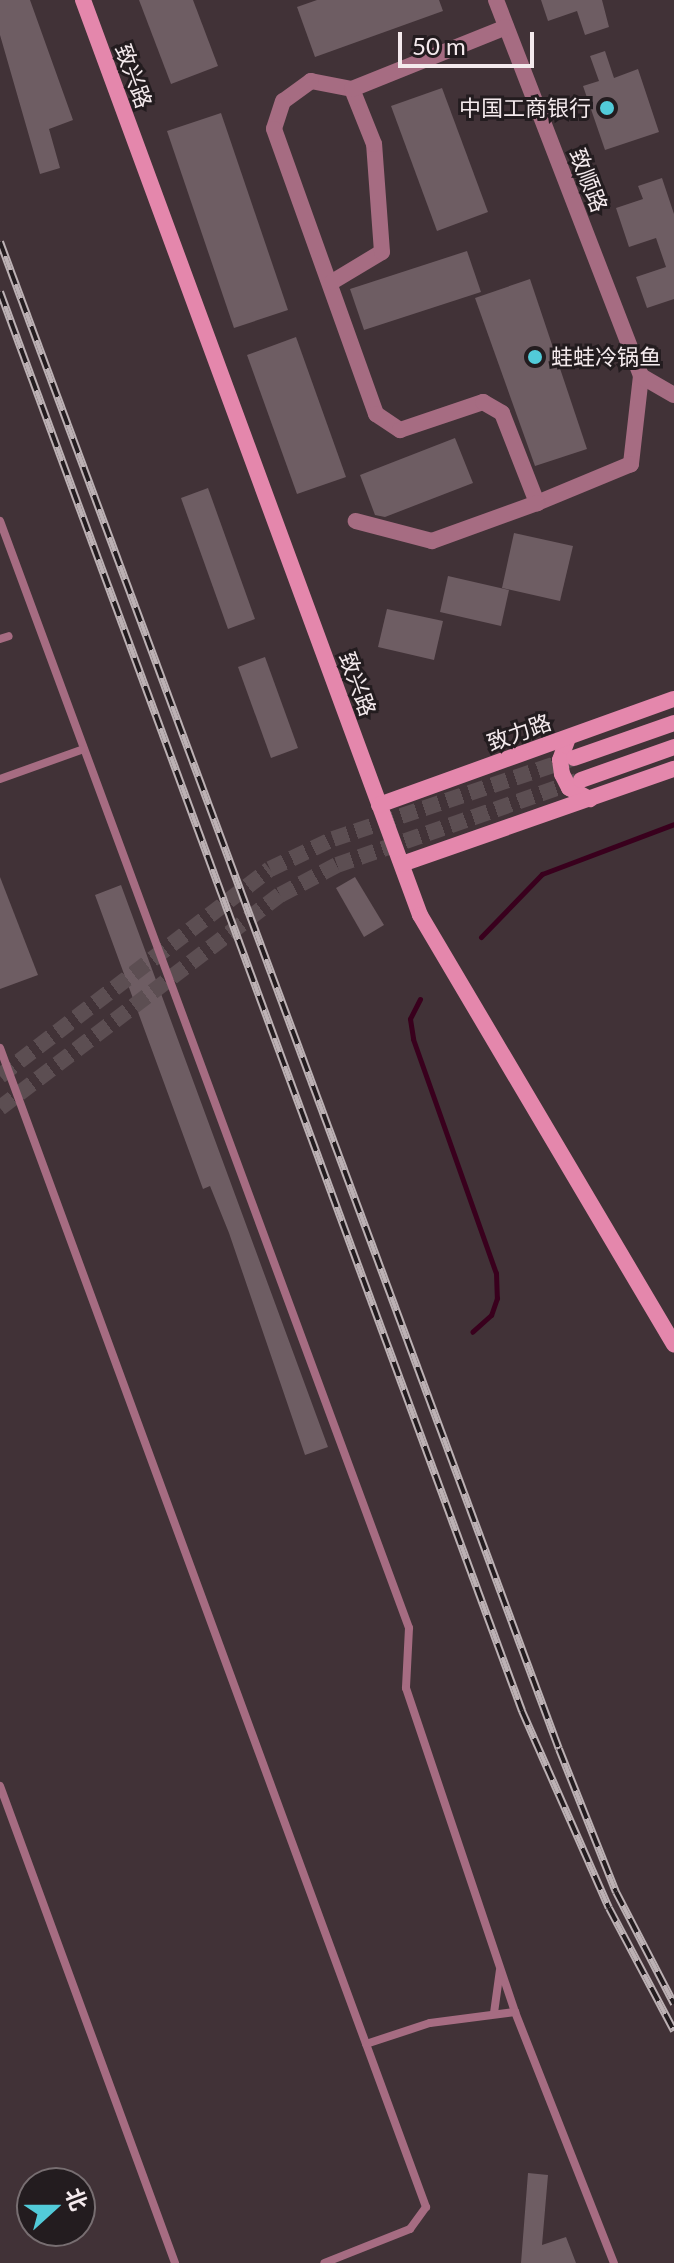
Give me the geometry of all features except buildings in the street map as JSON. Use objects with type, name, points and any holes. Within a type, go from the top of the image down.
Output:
[{"type":"street","name":"致兴路","points":[[83,0],[420,915],[674,1344]]},
{"type":"street","name":"致顺路","points":[[496,0],[641,376]]},
{"type":"street","points":[[506,27],[352,89],[311,81],[283,101],[274,129],[332,282],[376,414],[400,430],[483,402],[502,413],[537,503]]},
{"type":"street","points":[[332,282],[382,252],[374,144],[352,89]]},
{"type":"street","points":[[356,521],[432,541],[537,503],[631,464],[641,376],[674,395]]},
{"type":"street","name":"致力路","points":[[379,805],[674,699]]},
{"type":"street","name":"致力路","points":[[574,758],[674,723]]},
{"type":"street","points":[[568,738],[560,760],[562,774],[569,788],[590,799]]},
{"type":"street","points":[[581,780],[674,747]]},
{"type":"street","points":[[402,864],[674,769]]},
{"type":"lane","points":[[0,521],[409,1628],[406,1688],[515,2012],[614,2263]]},
{"type":"lane","points":[[0,779],[84,749]]},
{"type":"lane","points":[[0,1048],[425,2212],[410,2229],[324,2263]]},
{"type":"lane","points":[[0,1786],[175,2263]]},
{"type":"lane","points":[[494,2013],[500,1969]]},
{"type":"lane","points":[[366,2044],[430,2023],[515,2012]]},
{"type":"waterway","points":[[481,937],[542,874],[674,824]]},
{"type":"waterway","points":[[420,999],[410,1019],[413,1039],[496,1273],[497,1298],[491,1315],[472,1332]]},
{"type":"tunnel","points":[[0,1076],[270,869],[333,839],[573,758]]},
{"type":"tunnel","points":[[0,1108],[280,895],[337,865],[577,781]]},
{"type":"railway","points":[[0,242],[559,1749],[616,1892],[674,2004]]},
{"type":"railway","points":[[0,292],[522,1711],[609,1908],[674,2031]]},
{"type":"place","name":"中国工商银行","points":[[607,108]]},
{"type":"place","name":"蛙蛙冷锅鱼","points":[[535,357]]}]
